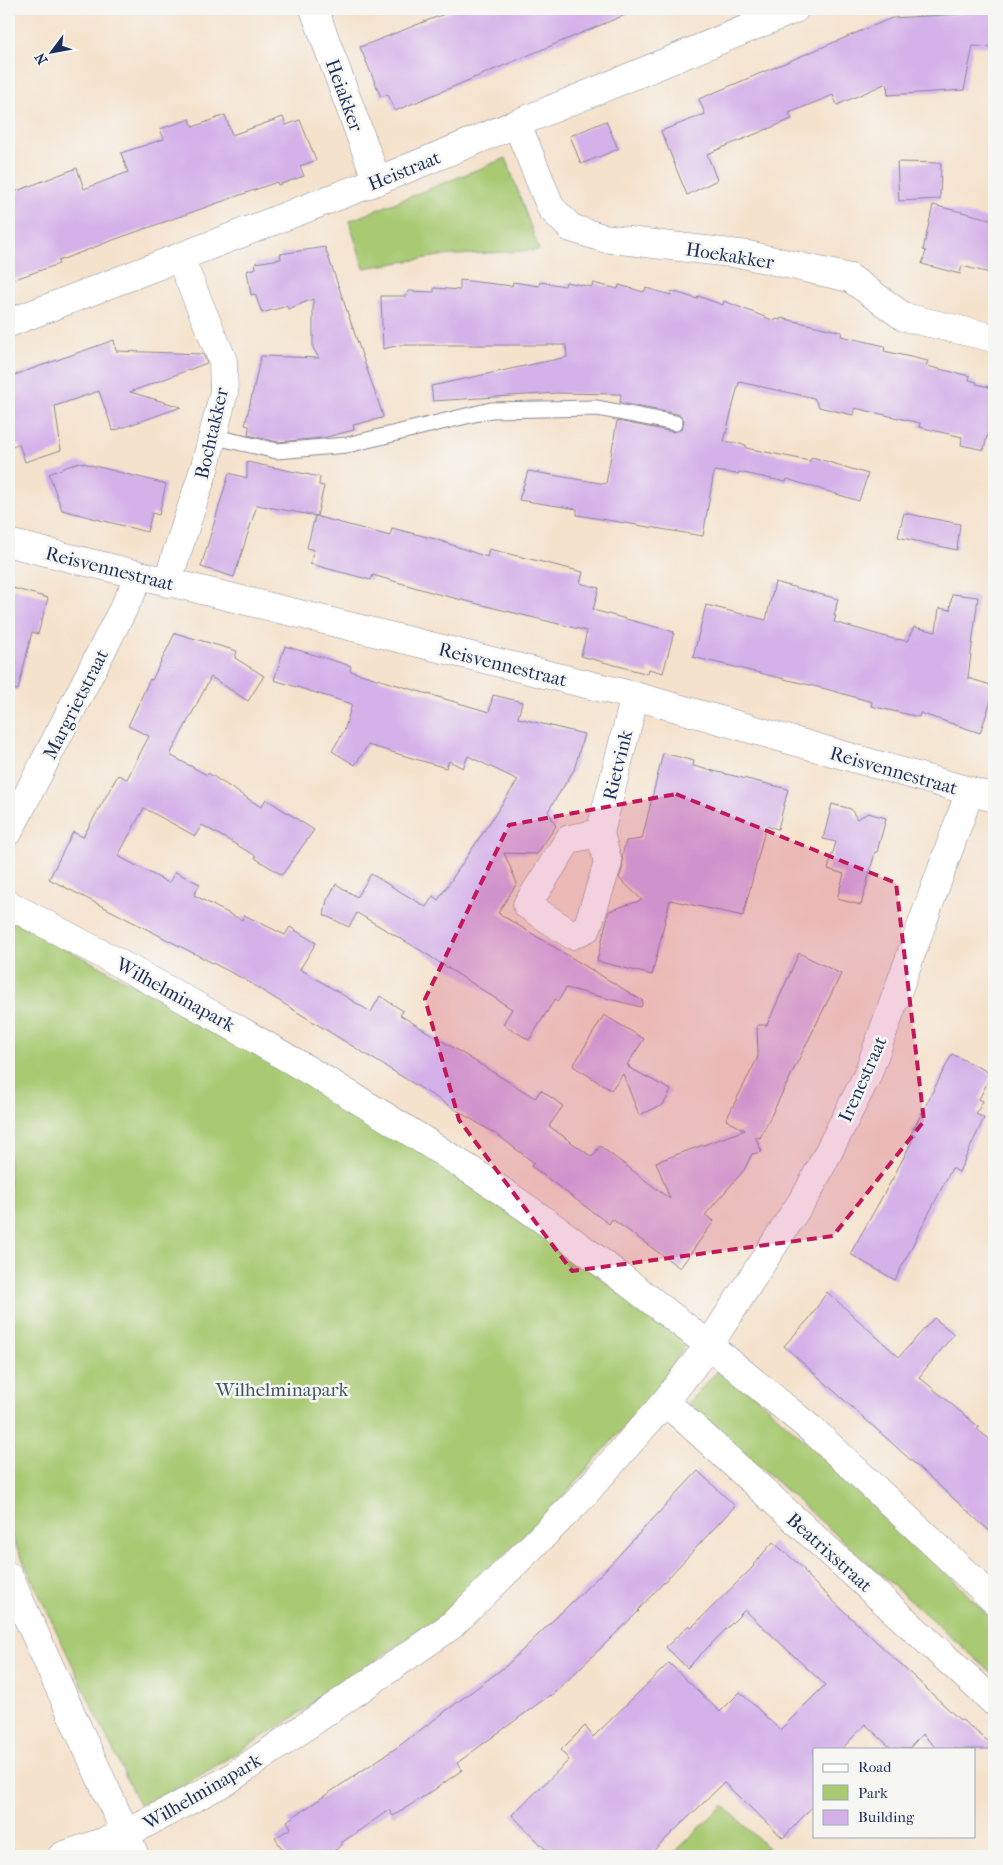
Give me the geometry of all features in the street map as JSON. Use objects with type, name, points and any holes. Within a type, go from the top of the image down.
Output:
[{"type":"street","name":"Heiakker","points":[[314,9],[377,181]]},
{"type":"street","name":"Heistraat","points":[[9,322],[377,181],[795,9]]},
{"type":"street","name":"Hoekakker","points":[[517,124],[551,208],[571,228],[602,238],[748,255],[850,278],[904,317],[994,338]]},
{"type":"street","name":"Bochtakker","points":[[167,583],[205,466],[211,436],[224,392],[223,361],[180,258]]},
{"type":"street","name":"Reisvennestraat","points":[[9,543],[635,696],[982,795]]},
{"type":"street","name":"Margrietstraat","points":[[9,831],[140,576]]},
{"type":"street","name":"Rietvink","points":[[600,833],[635,696]]},
{"type":"street","name":"Irenestraat","points":[[709,1345],[809,1190],[867,1076],[982,795]]},
{"type":"street","name":"Wilhelminapark","points":[[9,904],[111,957],[229,1023],[469,1169],[583,1248],[709,1345],[665,1402],[566,1513],[451,1626],[228,1780],[130,1845],[9,1577]]},
{"type":"street","points":[[709,1345],[817,1434],[994,1600]]},
{"type":"street","name":"Beatrixstraat","points":[[665,1402],[994,1702]]},
{"type":"street","points":[[62,1856],[130,1845]]},
{"type":"lane","points":[[211,436],[277,451],[347,445],[491,410],[597,408],[675,423]]},
{"type":"highlighted area","points":[[676,794],[896,883],[924,1121],[833,1236],[572,1271],[459,1120],[425,999],[509,825]]},
{"type":"green space","points":[[506,158],[539,250],[440,256],[364,268],[349,221]]},
{"type":"green space","name":"Wilhelminapark","points":[[9,918],[187,1013],[477,1186],[674,1333],[685,1346],[651,1396],[553,1508],[441,1615],[291,1719],[183,1786],[139,1805],[9,1531]]},
{"type":"green space","points":[[722,1366],[920,1545],[994,1622],[994,1675],[688,1403]]},
{"type":"green space","points":[[723,1805],[769,1849],[762,1856],[671,1856]]},
{"type":"building","points":[[457,9],[639,9],[395,111],[388,94],[381,97],[360,47]]},
{"type":"building","points":[[961,9],[994,9],[994,47],[973,46],[964,90],[888,95],[887,83],[837,105],[833,95],[789,113],[792,119],[707,154],[717,180],[687,195],[661,131],[705,114],[699,99],[892,18],[961,14]]},
{"type":"building","points":[[225,115],[232,135],[283,117],[286,125],[300,120],[316,160],[300,166],[304,176],[278,185],[277,182],[116,239],[58,261],[59,264],[9,281],[9,194],[77,168],[84,189],[128,172],[121,153],[164,139],[160,129],[190,119],[193,127]]},
{"type":"building","points":[[606,121],[618,149],[581,164],[570,136]]},
{"type":"building","points":[[897,162],[941,163],[940,199],[899,201]]},
{"type":"building","points":[[933,205],[994,220],[994,274],[962,266],[960,274],[922,264],[926,251],[923,250]]},
{"type":"building","points":[[325,247],[383,416],[382,418],[353,425],[354,430],[323,438],[278,442],[248,435],[249,426],[245,425],[261,356],[319,358],[313,348],[313,299],[288,309],[287,306],[262,313],[255,294],[251,295],[247,271],[256,268],[255,263],[281,259],[280,254]]},
{"type":"building","points":[[460,280],[512,286],[513,282],[539,286],[540,282],[565,286],[566,282],[592,287],[593,283],[618,289],[619,285],[644,292],[646,288],[671,295],[672,291],[697,299],[698,296],[723,305],[724,301],[775,321],[781,318],[842,332],[841,336],[885,346],[884,351],[928,361],[926,366],[970,376],[969,380],[977,382],[976,384],[994,388],[994,438],[987,436],[984,450],[961,445],[962,437],[919,427],[920,423],[855,408],[853,415],[819,407],[814,398],[739,382],[724,441],[746,445],[746,448],[810,461],[812,457],[868,474],[859,501],[787,479],[786,482],[739,472],[738,474],[714,471],[703,536],[577,515],[577,509],[519,500],[528,471],[606,484],[617,421],[674,432],[682,429],[684,420],[677,414],[620,403],[621,394],[557,393],[433,401],[431,386],[567,357],[566,345],[400,345],[383,349],[381,296],[407,296],[408,291],[434,292],[434,288],[460,290]]},
{"type":"building","points":[[114,340],[116,351],[203,354],[207,363],[130,392],[181,407],[113,431],[99,391],[55,406],[61,450],[25,462],[19,444],[9,447],[9,377]]},
{"type":"building","points":[[79,462],[166,484],[159,515],[152,513],[147,532],[62,510],[49,474]]},
{"type":"building","points":[[247,462],[320,477],[319,485],[324,486],[317,516],[257,505],[234,577],[201,567],[229,473],[247,478]]},
{"type":"building","points":[[904,513],[960,524],[957,550],[898,537]]},
{"type":"building","points":[[315,516],[390,536],[392,528],[435,539],[487,557],[489,549],[583,572],[580,583],[599,588],[593,610],[674,632],[663,673],[649,669],[648,674],[581,656],[587,631],[438,594],[373,575],[371,580],[310,564],[314,550],[307,548]]},
{"type":"building","points":[[775,582],[838,599],[834,622],[897,640],[907,641],[914,627],[936,632],[939,608],[950,610],[952,594],[978,597],[968,678],[994,686],[994,692],[980,733],[920,713],[919,717],[871,706],[872,702],[826,689],[693,657],[706,605],[766,620]]},
{"type":"building","points":[[9,587],[48,598],[38,634],[32,632],[18,690],[9,689]]},
{"type":"building","points":[[175,633],[237,651],[235,658],[264,676],[248,701],[211,677],[170,755],[207,775],[208,773],[261,807],[266,799],[314,830],[282,875],[255,858],[256,856],[202,825],[195,836],[144,808],[118,856],[169,883],[175,872],[200,884],[194,895],[242,920],[244,915],[285,935],[290,927],[316,943],[300,969],[371,1012],[380,996],[403,1011],[400,1015],[535,1098],[541,1090],[563,1106],[549,1126],[592,1157],[600,1146],[670,1199],[656,1162],[745,1130],[726,1120],[758,1057],[757,1025],[767,1025],[799,953],[841,974],[760,1138],[755,1136],[762,1152],[752,1154],[744,1170],[705,1215],[714,1221],[680,1268],[612,1219],[609,1224],[531,1166],[534,1163],[499,1136],[242,978],[49,879],[73,832],[83,837],[118,775],[127,779],[149,736],[128,726],[150,679],[152,680]]},
{"type":"building","points":[[285,646],[351,666],[350,671],[489,712],[493,695],[522,702],[518,718],[584,734],[574,770],[548,811],[556,826],[537,854],[504,853],[517,883],[498,913],[643,1001],[641,1007],[566,988],[558,1001],[555,999],[529,1040],[503,1024],[512,1009],[420,950],[357,913],[349,927],[324,915],[327,900],[336,884],[357,897],[371,874],[426,907],[433,896],[438,900],[518,780],[468,756],[463,768],[449,761],[446,768],[368,745],[355,765],[332,751],[344,731],[352,704],[274,680]]},
{"type":"building","points":[[663,753],[694,761],[693,766],[788,789],[778,829],[766,826],[743,916],[670,900],[652,975],[597,961],[609,911],[642,900],[619,878],[623,867],[622,856],[626,841],[642,839]]},
{"type":"building","points":[[832,804],[851,809],[857,819],[868,813],[886,818],[861,905],[837,899],[844,874],[828,869],[836,842],[823,839]]},
{"type":"building","points":[[604,1015],[644,1039],[627,1065],[671,1090],[663,1105],[639,1115],[623,1074],[611,1090],[573,1066]]},
{"type":"building","points":[[952,1054],[992,1074],[979,1099],[983,1101],[976,1114],[984,1118],[959,1172],[952,1168],[895,1280],[850,1254],[915,1135],[911,1134]]},
{"type":"building","points":[[827,1292],[899,1357],[934,1318],[954,1334],[919,1377],[979,1427],[977,1429],[994,1443],[994,1535],[784,1346],[809,1319]]},
{"type":"building","points":[[698,1471],[735,1506],[639,1611],[551,1696],[457,1763],[462,1770],[393,1816],[389,1810],[341,1843],[342,1845],[326,1856],[287,1856],[275,1838],[291,1828],[287,1821],[399,1746],[506,1666],[603,1572]]},
{"type":"building","points":[[773,1542],[803,1568],[808,1577],[960,1720],[994,1746],[994,1749],[936,1748],[922,1734],[910,1748],[891,1748],[865,1724],[843,1748],[813,1748],[813,1806],[783,1838],[724,1783],[648,1856],[552,1856],[512,1815],[569,1760],[561,1750],[585,1726],[593,1737],[669,1663],[720,1712],[740,1692],[780,1730],[825,1685],[745,1610],[687,1668],[666,1647],[689,1625],[692,1627]]}]
